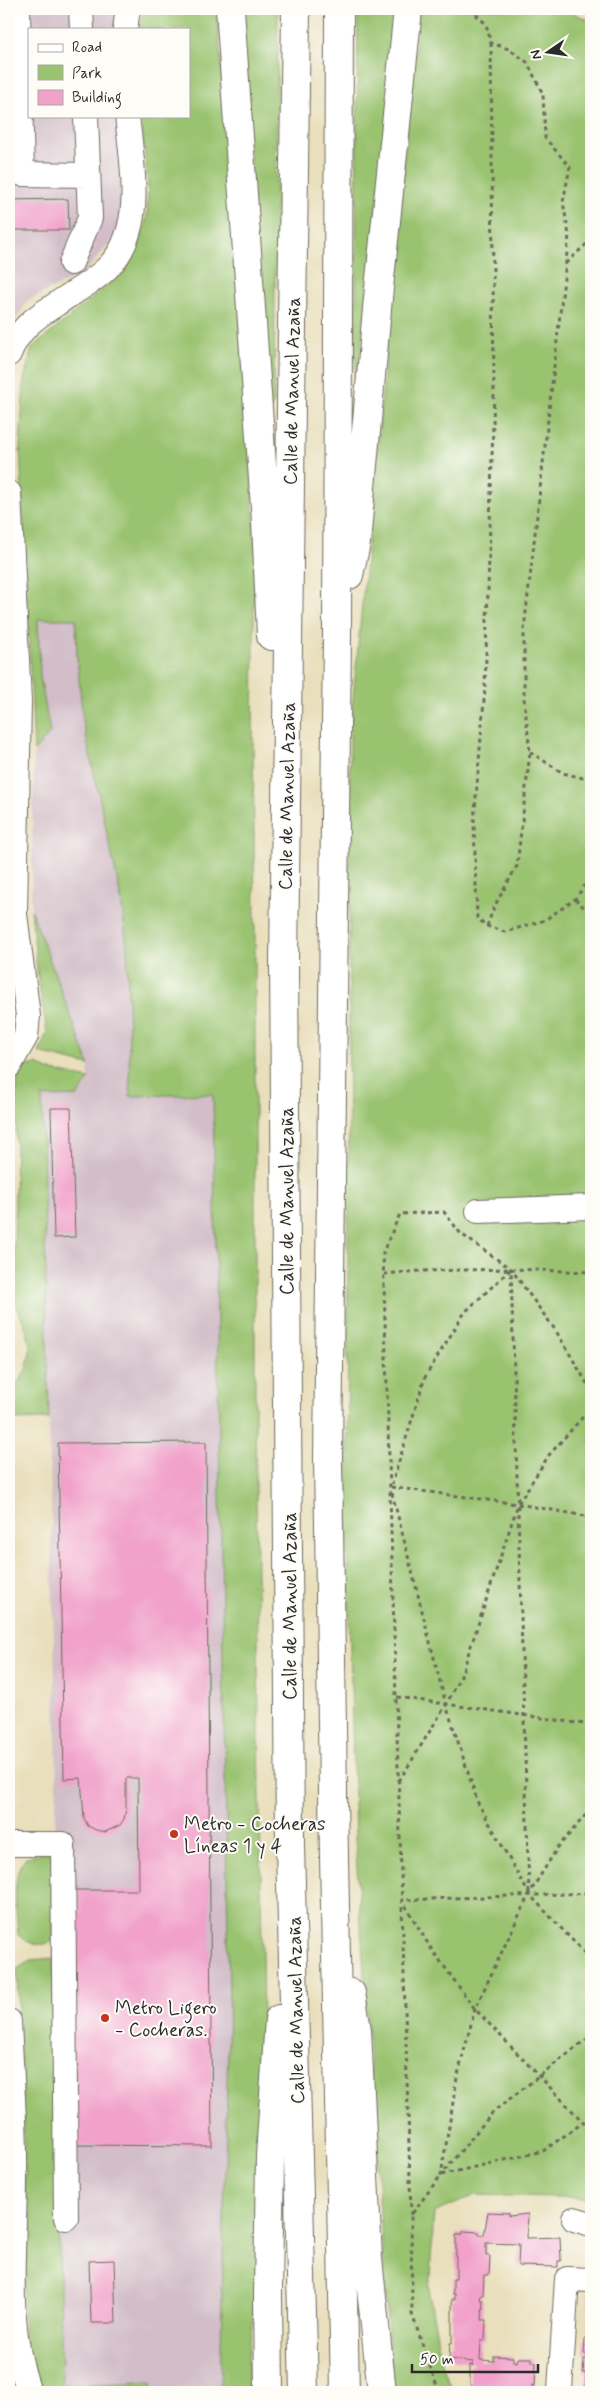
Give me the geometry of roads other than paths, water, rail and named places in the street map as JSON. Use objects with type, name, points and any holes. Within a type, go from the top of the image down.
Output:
[{"type":"highway","points":[[230,9],[266,522],[284,962]]},
{"type":"highway","name":"Calle de Manuel Azaña","points":[[296,9],[284,962],[290,1846],[304,2392]]},
{"type":"highway","points":[[339,9],[337,636],[328,1460],[345,2392]]},
{"type":"highway","points":[[337,636],[356,543],[378,298],[408,9]]},
{"type":"highway","points":[[269,2392],[270,2156],[290,1846]]},
{"type":"highway","points":[[335,1903],[357,2030],[368,2259],[382,2392]]},
{"type":"highway","points":[[260,2392],[260,2362],[268,2294]]},
{"type":"street","points":[[18,9],[22,174],[88,175]]},
{"type":"street","points":[[81,9],[82,28]]},
{"type":"street","points":[[125,28],[128,9]]},
{"type":"street","points":[[71,263],[90,218],[86,118]]},
{"type":"street","points":[[9,354],[20,331],[32,320],[102,272],[111,264],[126,242],[130,227],[133,197],[127,118]]},
{"type":"street","points":[[9,493],[19,701],[15,914],[28,1016],[26,1036],[9,1066]]},
{"type":"street","points":[[478,1212],[591,1206]]},
{"type":"street","points":[[9,1844],[63,1844],[66,2218]]},
{"type":"street","points":[[9,2021],[15,2174],[11,2305],[20,2368],[29,2392]]},
{"type":"street","points":[[560,2390],[566,2279],[591,2280]]},
{"type":"place","name":"Metro - Cocheras Líneas 1 y 4","points":[[174,1834]]},
{"type":"place","name":"Metro Ligero - Cocheras.","points":[[105,2018]]}]
